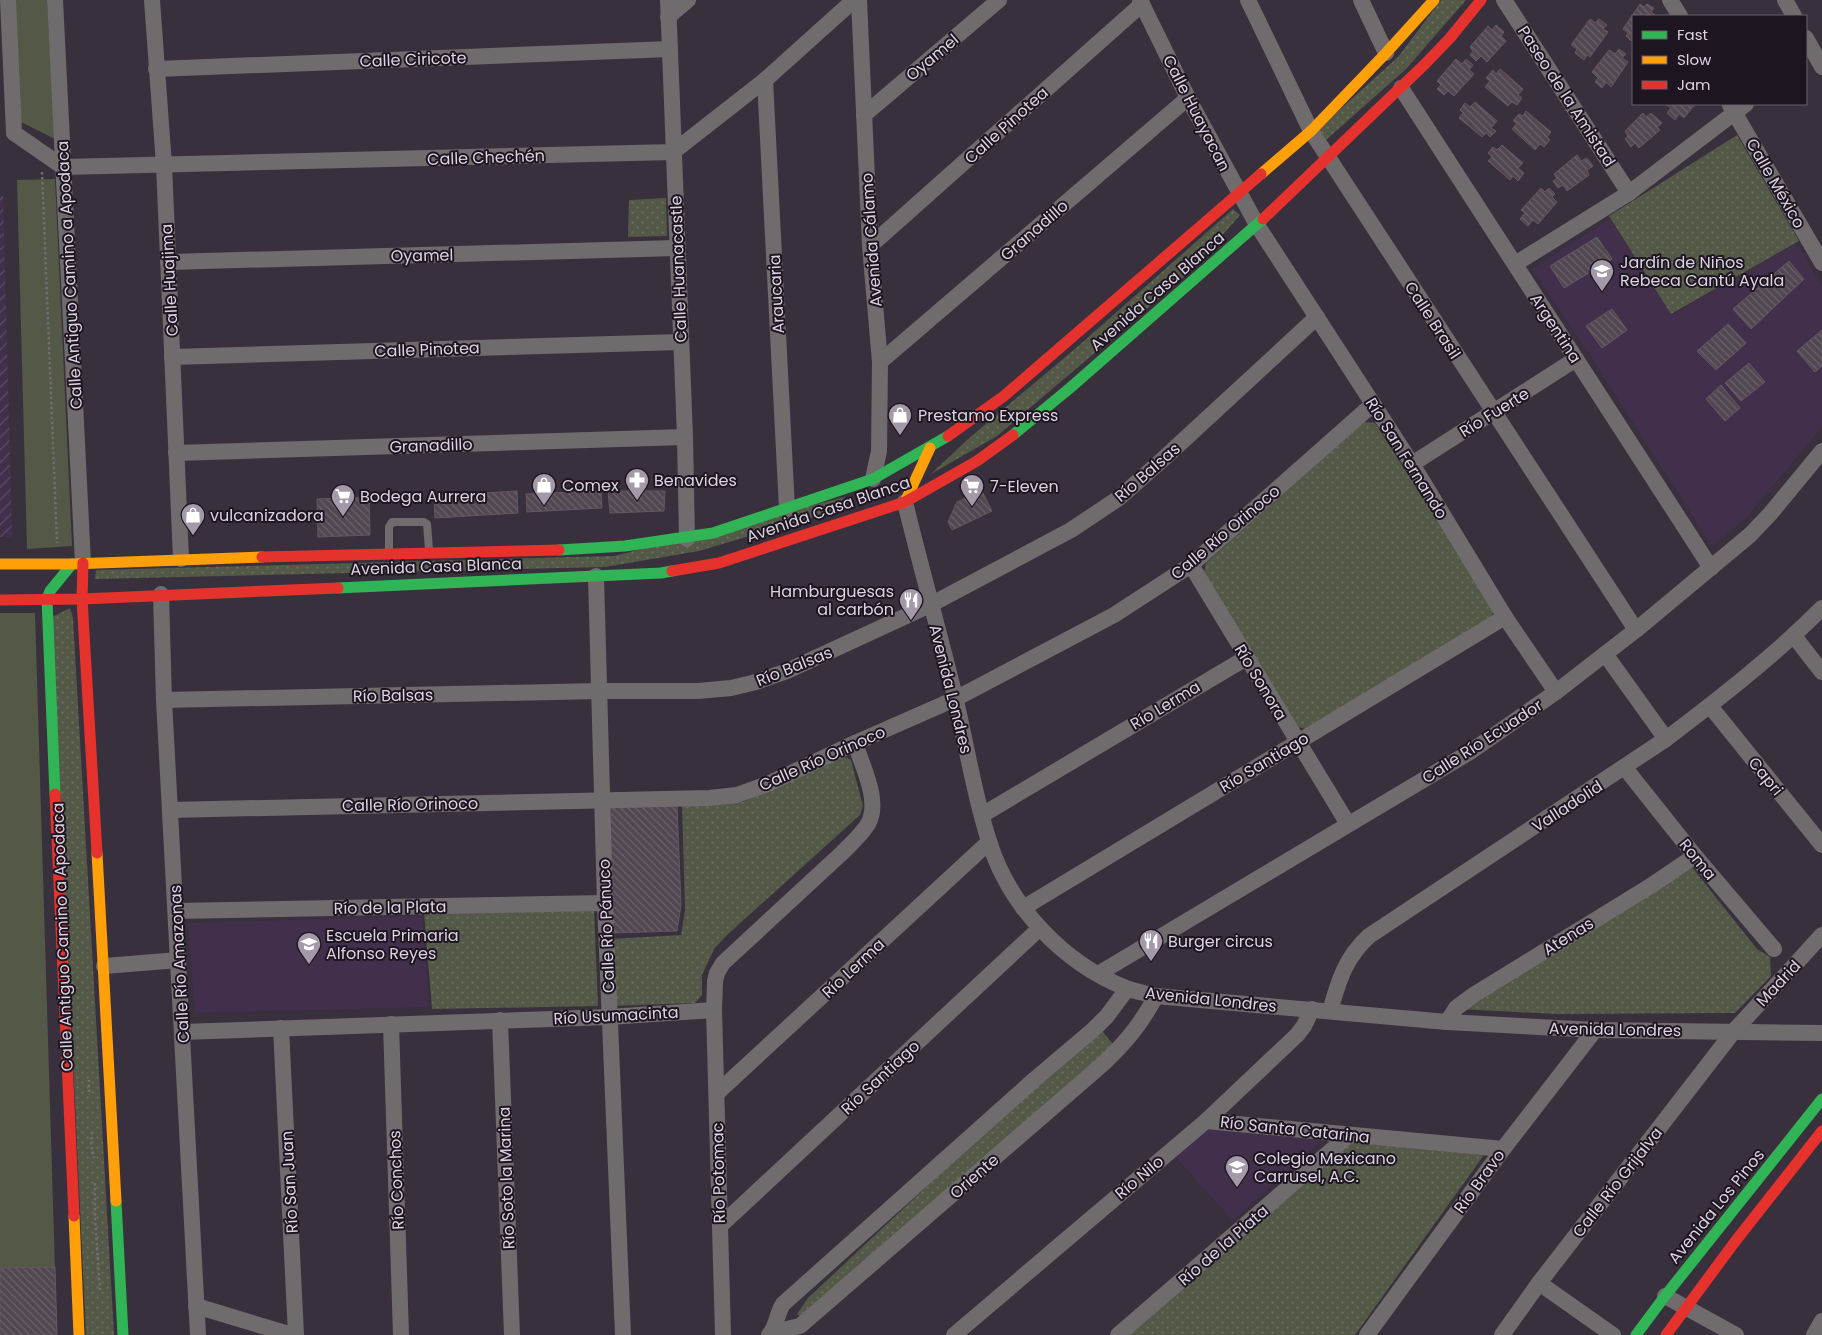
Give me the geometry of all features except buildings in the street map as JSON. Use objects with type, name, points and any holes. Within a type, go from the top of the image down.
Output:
[{"type":"street","points":[[8,0],[7,135],[42,152],[63,167]]},
{"type":"street","name":"Calle Antiguo Camino a Apodaca","points":[[56,0],[79,559],[104,966],[123,1335]]},
{"type":"street","name":"Calle Huajima","points":[[152,0],[164,166],[181,559]]},
{"type":"street","name":"Calle Huanacastle","points":[[668,0],[685,437],[686,538]]},
{"type":"street","points":[[668,17],[688,0]]},
{"type":"street","points":[[673,152],[765,80],[854,0]]},
{"type":"street","name":"Avenida Cálamo","points":[[859,0],[870,246],[880,362],[879,451],[874,486]]},
{"type":"street","name":"Oyamel","points":[[864,115],[999,0]]},
{"type":"street","name":"Calle Brasil","points":[[1248,0],[1311,131],[1636,630]]},
{"type":"street","points":[[1361,0],[1386,53]]},
{"type":"street","name":"Avenida Casa Blanca","points":[[6,564],[79,559],[181,559],[658,546],[713,533],[787,509],[874,486],[966,425],[1004,396],[1075,336],[1311,131],[1434,0]]},
{"type":"street","name":"Avenida Casa Blanca","points":[[0,600],[82,599],[596,576],[720,563],[848,522],[901,500],[977,461],[1013,435],[1070,388],[1257,225],[1401,88],[1450,38],[1481,0]]},
{"type":"street","points":[[1670,0],[1679,15]]},
{"type":"street","points":[[1785,0],[1793,15]]},
{"type":"street","name":"Calle Huayacan","points":[[1141,2],[1188,98],[1257,225]]},
{"type":"street","name":"Calle Pinotea","points":[[870,246],[1141,2]]},
{"type":"street","name":"Paseo de la Amistad","points":[[1509,6],[1630,192]]},
{"type":"street","points":[[1812,46],[1822,67]]},
{"type":"street","name":"Calle Ciricote","points":[[156,69],[670,49]]},
{"type":"street","name":"Araucaria","points":[[765,80],[787,509]]},
{"type":"street","name":"Argentina","points":[[1401,88],[1711,568]]},
{"type":"street","name":"Granadillo","points":[[880,362],[1188,98]]},
{"type":"street","points":[[1515,264],[1630,192],[1737,107]]},
{"type":"street","name":"Calle México","points":[[1737,107],[1822,263]]},
{"type":"street","name":"Calle Chechén","points":[[63,167],[673,152]]},
{"type":"street","name":"Río San Fernando","points":[[1257,225],[1412,464],[1506,616],[1556,692]]},
{"type":"street","name":"Oyamel","points":[[168,262],[677,248]]},
{"type":"street","name":"Río Balsas","points":[[164,700],[600,691],[698,691],[731,688],[756,682],[787,671],[930,605],[1071,530],[1118,498],[1161,461],[1317,317]]},
{"type":"street","name":"Calle Pinotea","points":[[172,357],[681,342]]},
{"type":"street","name":"Río Fuerte","points":[[1412,464],[1576,359]]},
{"type":"street","name":"Calle Río Orinoco","points":[[170,810],[709,798],[737,795],[770,783],[955,698],[1106,620],[1191,565],[1373,404]]},
{"type":"street","name":"Granadillo","points":[[176,453],[685,437]]},
{"type":"street","points":[[901,500],[930,448]]},
{"type":"street","name":"Calle Río Ecuador","points":[[1098,974],[1470,752],[1556,692],[1636,630],[1750,535],[1770,514],[1822,451]]},
{"type":"street","name":"Avenida Londres","points":[[901,500],[955,698],[989,842],[1004,878],[1023,908],[1040,928],[1080,964],[1127,989],[1156,996],[1447,1022],[1594,1030],[1822,1033]]},
{"type":"street","points":[[848,522],[860,506]]},
{"type":"street","points":[[47,599],[54,586],[79,559]]},
{"type":"street","points":[[6,564],[82,599]]},
{"type":"street","name":"Río Sonora","points":[[1191,565],[1297,743],[1348,824]]},
{"type":"street","name":"Calle Río Pánuco","points":[[596,576],[609,1017],[623,1335]]},
{"type":"street","name":"Calle Río Amazonas","points":[[161,594],[164,700],[198,1335]]},
{"type":"street","name":"Calle Antiguo Camino a Apodaca","points":[[47,599],[79,1335]]},
{"type":"street","name":"Valladolid","points":[[1330,1011],[1347,961],[1357,947],[1369,936],[1666,740],[1794,636],[1822,608]]},
{"type":"street","name":"Río Santiago","points":[[1023,908],[1506,616]]},
{"type":"street","points":[[1794,636],[1822,672]]},
{"type":"street","points":[[1605,654],[1666,740]]},
{"type":"street","name":"Río Lerma","points":[[982,815],[1246,658]]},
{"type":"street","name":"Capri","points":[[1710,706],[1822,845]]},
{"type":"street","points":[[714,1010],[715,981],[723,963],[860,836],[868,824],[873,806],[872,796],[854,743]]},
{"type":"street","name":"Roma","points":[[1625,768],[1695,856],[1774,949]]},
{"type":"street","name":"Río Lerma","points":[[717,1093],[989,842]]},
{"type":"street","name":"Atenas","points":[[1447,1022],[1456,1008],[1475,994],[1695,856]]},
{"type":"street","name":"Río de la Plata","points":[[176,911],[605,903]]},
{"type":"street","name":"Río Santiago","points":[[720,1226],[1040,928]]},
{"type":"street","name":"Madrid","points":[[1734,1031],[1822,935]]},
{"type":"street","points":[[104,966],[179,960]]},
{"type":"street","name":"Oriente","points":[[1127,989],[1107,1016],[1094,1029],[1035,1079],[790,1297],[778,1312],[771,1333],[794,1332],[1104,1063],[1135,1031],[1156,996]]},
{"type":"street","name":"Río Nilo","points":[[954,1335],[1206,1121],[1297,1035],[1304,1026],[1312,1009]]},
{"type":"street","name":"Río Usumacinta","points":[[182,1032],[609,1017],[714,1010]]},
{"type":"street","name":"Río Potomac","points":[[714,1010],[723,1335]]},
{"type":"street","name":"Río Soto la Marina","points":[[500,1020],[512,1335]]},
{"type":"street","name":"Río Conchos","points":[[391,1024],[402,1335]]},
{"type":"street","name":"Río San Juan","points":[[281,1028],[296,1335]]},
{"type":"street","name":"Río Bravo","points":[[1367,1335],[1503,1149],[1594,1030]]},
{"type":"street","name":"Calle Río Grijalva","points":[[1502,1335],[1539,1282],[1734,1031]]},
{"type":"street","name":"Avenida Los Pinos","points":[[1636,1335],[1822,1099]]},
{"type":"street","name":"Río Santa Catarina","points":[[1206,1121],[1503,1149]]},
{"type":"street","points":[[1666,1335],[1750,1222],[1822,1130]]},
{"type":"street","name":"Río de la Plata","points":[[1118,1335],[1350,1134]]},
{"type":"street","points":[[1539,1282],[1613,1335]]},
{"type":"street","points":[[1665,1296],[1686,1307],[1711,1329],[1736,1335]]},
{"type":"street","points":[[196,1306],[292,1335]]},
{"type":"street","points":[[778,1312],[794,1332]]},
{"type":"street","points":[[1814,1335],[1822,1321]]},
{"type":"lane","points":[[389,554],[388,527],[392,522],[424,522],[427,524],[429,553]]},
{"type":"path","points":[[42,152],[57,543]]},
{"type":"shaded area","points":[[0,196],[3,196],[12,537],[0,537]]},
{"type":"shaded area","points":[[1610,219],[1672,315],[1797,243],[1822,286],[1822,427],[1746,518],[1712,546],[1593,360],[1532,269]]},
{"type":"shaded area","name":"Escuela Primaria Alfonso Reyes","points":[[422,916],[429,1007],[195,1013],[188,923]]},
{"type":"shaded area","name":"Colegio Mexicano Carrusel, A.C.","points":[[1203,1129],[1316,1137],[1321,1141],[1233,1221],[1173,1154]]},
{"type":"green space","points":[[12,0],[47,0],[55,139],[19,121]]},
{"type":"green space","points":[[1441,0],[1466,0],[1406,69],[1326,140],[1318,129],[1398,57]]},
{"type":"green space","points":[[1737,135],[1799,241],[1671,314],[1609,216]]},
{"type":"green space","points":[[55,179],[72,546],[27,549],[17,180]]},
{"type":"green space","points":[[666,198],[667,236],[628,237],[629,200]]},
{"type":"green space","points":[[1233,209],[1240,215],[1191,271],[997,436],[931,474],[968,439],[1076,348]]},
{"type":"green space","points":[[1364,422],[1375,423],[1493,607],[1492,619],[1306,729],[1297,727],[1204,572],[1206,563]]},
{"type":"green space","points":[[845,497],[850,501],[844,508],[699,551],[605,567],[95,579],[96,570],[614,556]]},
{"type":"green space","points":[[70,608],[73,618],[114,1335],[86,1335],[52,617]]},
{"type":"green space","points":[[0,613],[35,613],[57,1335],[0,1335]]},
{"type":"green space","points":[[843,756],[851,760],[863,806],[860,815],[727,935],[714,949],[702,975],[702,995],[695,1003],[611,1006],[610,939],[681,935],[685,910],[682,804],[743,802]]},
{"type":"green space","points":[[1691,866],[1757,949],[1770,957],[1771,976],[1735,1013],[1556,1014],[1459,1009]]},
{"type":"green space","points":[[594,908],[598,1006],[432,1009],[424,912]]},
{"type":"green space","points":[[1103,1032],[1116,1048],[802,1319],[797,1314],[808,1298],[1054,1067]]},
{"type":"green space","points":[[1351,1142],[1484,1155],[1355,1335],[1130,1335]]},
{"type":"traffic: fast","points":[[1013,435],[1070,388],[1263,219]]},
{"type":"traffic: fast","points":[[559,550],[625,546],[713,533],[873,479],[948,436]]},
{"type":"traffic: fast","points":[[55,794],[47,599],[50,591],[72,564]]},
{"type":"traffic: fast","points":[[338,588],[672,571]]},
{"type":"traffic: fast","points":[[1636,1335],[1822,1099]]},
{"type":"traffic: fast","points":[[116,1201],[123,1335]]},
{"type":"traffic: slow","points":[[1261,174],[1311,131],[1434,0]]},
{"type":"traffic: slow","points":[[905,502],[930,448]]},
{"type":"traffic: slow","points":[[0,564],[72,564],[262,557]]},
{"type":"traffic: slow","points":[[97,853],[116,1201]]},
{"type":"traffic: slow","points":[[74,1216],[79,1335]]},
{"type":"traffic: jam","points":[[1263,219],[1425,64],[1450,38],[1481,0]]},
{"type":"traffic: jam","points":[[948,436],[1004,396],[1261,174]]},
{"type":"traffic: jam","points":[[672,571],[719,563],[905,502],[977,461],[1013,435]]},
{"type":"traffic: jam","points":[[262,557],[559,550]]},
{"type":"traffic: jam","points":[[83,563],[82,599],[97,853]]},
{"type":"traffic: jam","points":[[0,600],[82,599],[338,588]]},
{"type":"traffic: jam","points":[[55,794],[74,1216]]},
{"type":"traffic: jam","points":[[1666,1335],[1734,1243],[1822,1131]]},
{"type":"place","name":"Jardín de Niños Rebeca Cantú Ayala","points":[[1602,292]]},
{"type":"place","name":"Prestamo Express","points":[[900,436]]},
{"type":"place","name":"Benavides","points":[[637,501]]},
{"type":"place","name":"Comex","points":[[544,506]]},
{"type":"place","name":"7-Eleven","points":[[972,507]]},
{"type":"place","name":"Bodega Aurrera","points":[[343,517]]},
{"type":"place","name":"vulcanizadora","points":[[193,536]]},
{"type":"place","name":"Hamburguesas al carbón","points":[[911,621]]},
{"type":"place","name":"Burger circus","points":[[1151,962]]},
{"type":"place","name":"Escuela Primaria Alfonso Reyes","points":[[309,965]]},
{"type":"place","name":"Colegio Mexicano Carrusel, A.C.","points":[[1237,1188]]}]
